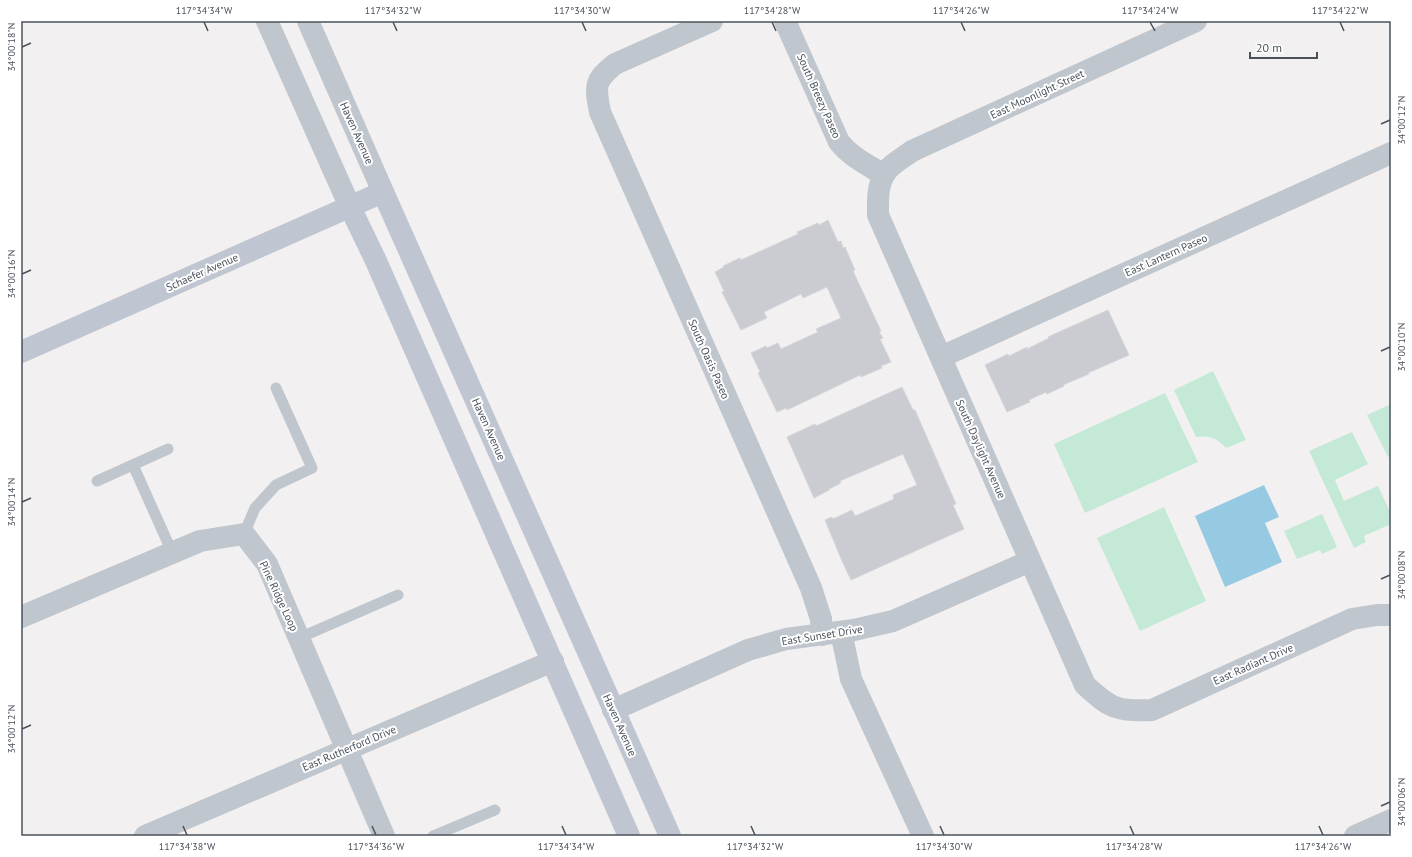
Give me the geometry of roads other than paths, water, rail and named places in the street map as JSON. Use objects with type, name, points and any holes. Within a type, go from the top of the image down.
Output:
[{"type":"main road","name":"Schaefer Avenue","points":[[21,352],[383,192]]},
{"type":"main road","name":"Haven Avenue","points":[[383,192],[670,836]]},
{"type":"main road","points":[[350,207],[376,261],[629,836]]},
{"type":"street","points":[[267,21],[350,207]]},
{"type":"street","name":"Haven Avenue","points":[[308,21],[383,192]]},
{"type":"street","name":"South Oasis Paseo","points":[[712,21],[615,64],[603,74],[597,84],[600,112],[811,588],[821,620],[831,634],[923,836]]},
{"type":"street","name":"South Breezy Paseo","points":[[785,21],[839,142],[854,157],[884,175]]},
{"type":"street","name":"East Moonlight Street","points":[[884,175],[896,162],[912,151],[1196,21]]},
{"type":"street","name":"East Lantern Paseo","points":[[941,357],[1391,153]]},
{"type":"street","name":"South Daylight Avenue","points":[[884,175],[878,196],[878,215],[1085,685],[1100,698],[1116,708]]},
{"type":"street","points":[[22,613],[200,541],[244,534]]},
{"type":"street","name":"Pine Ridge Loop","points":[[244,534],[267,564],[384,836]]},
{"type":"street","name":"East Sunset Drive","points":[[613,710],[748,650],[786,639],[831,634],[893,621],[1030,561]]},
{"type":"street","name":"East Radiant Drive","points":[[1116,708],[1133,712],[1152,710],[1352,619],[1377,615],[1391,615]]},
{"type":"street","name":"East Rutherford Drive","points":[[145,836],[553,661]]},
{"type":"street","points":[[1354,836],[1391,820]]},
{"type":"lane","points":[[244,534],[255,508],[276,484],[312,468],[276,388]]},
{"type":"lane","points":[[96,481],[168,449]]},
{"type":"lane","points":[[133,465],[172,552]]},
{"type":"lane","points":[[299,638],[398,595]]},
{"type":"lane","points":[[433,836],[495,810]]},
{"type":"water","points":[[1264,485],[1279,517],[1265,523],[1282,562],[1225,587],[1195,516]]}]
